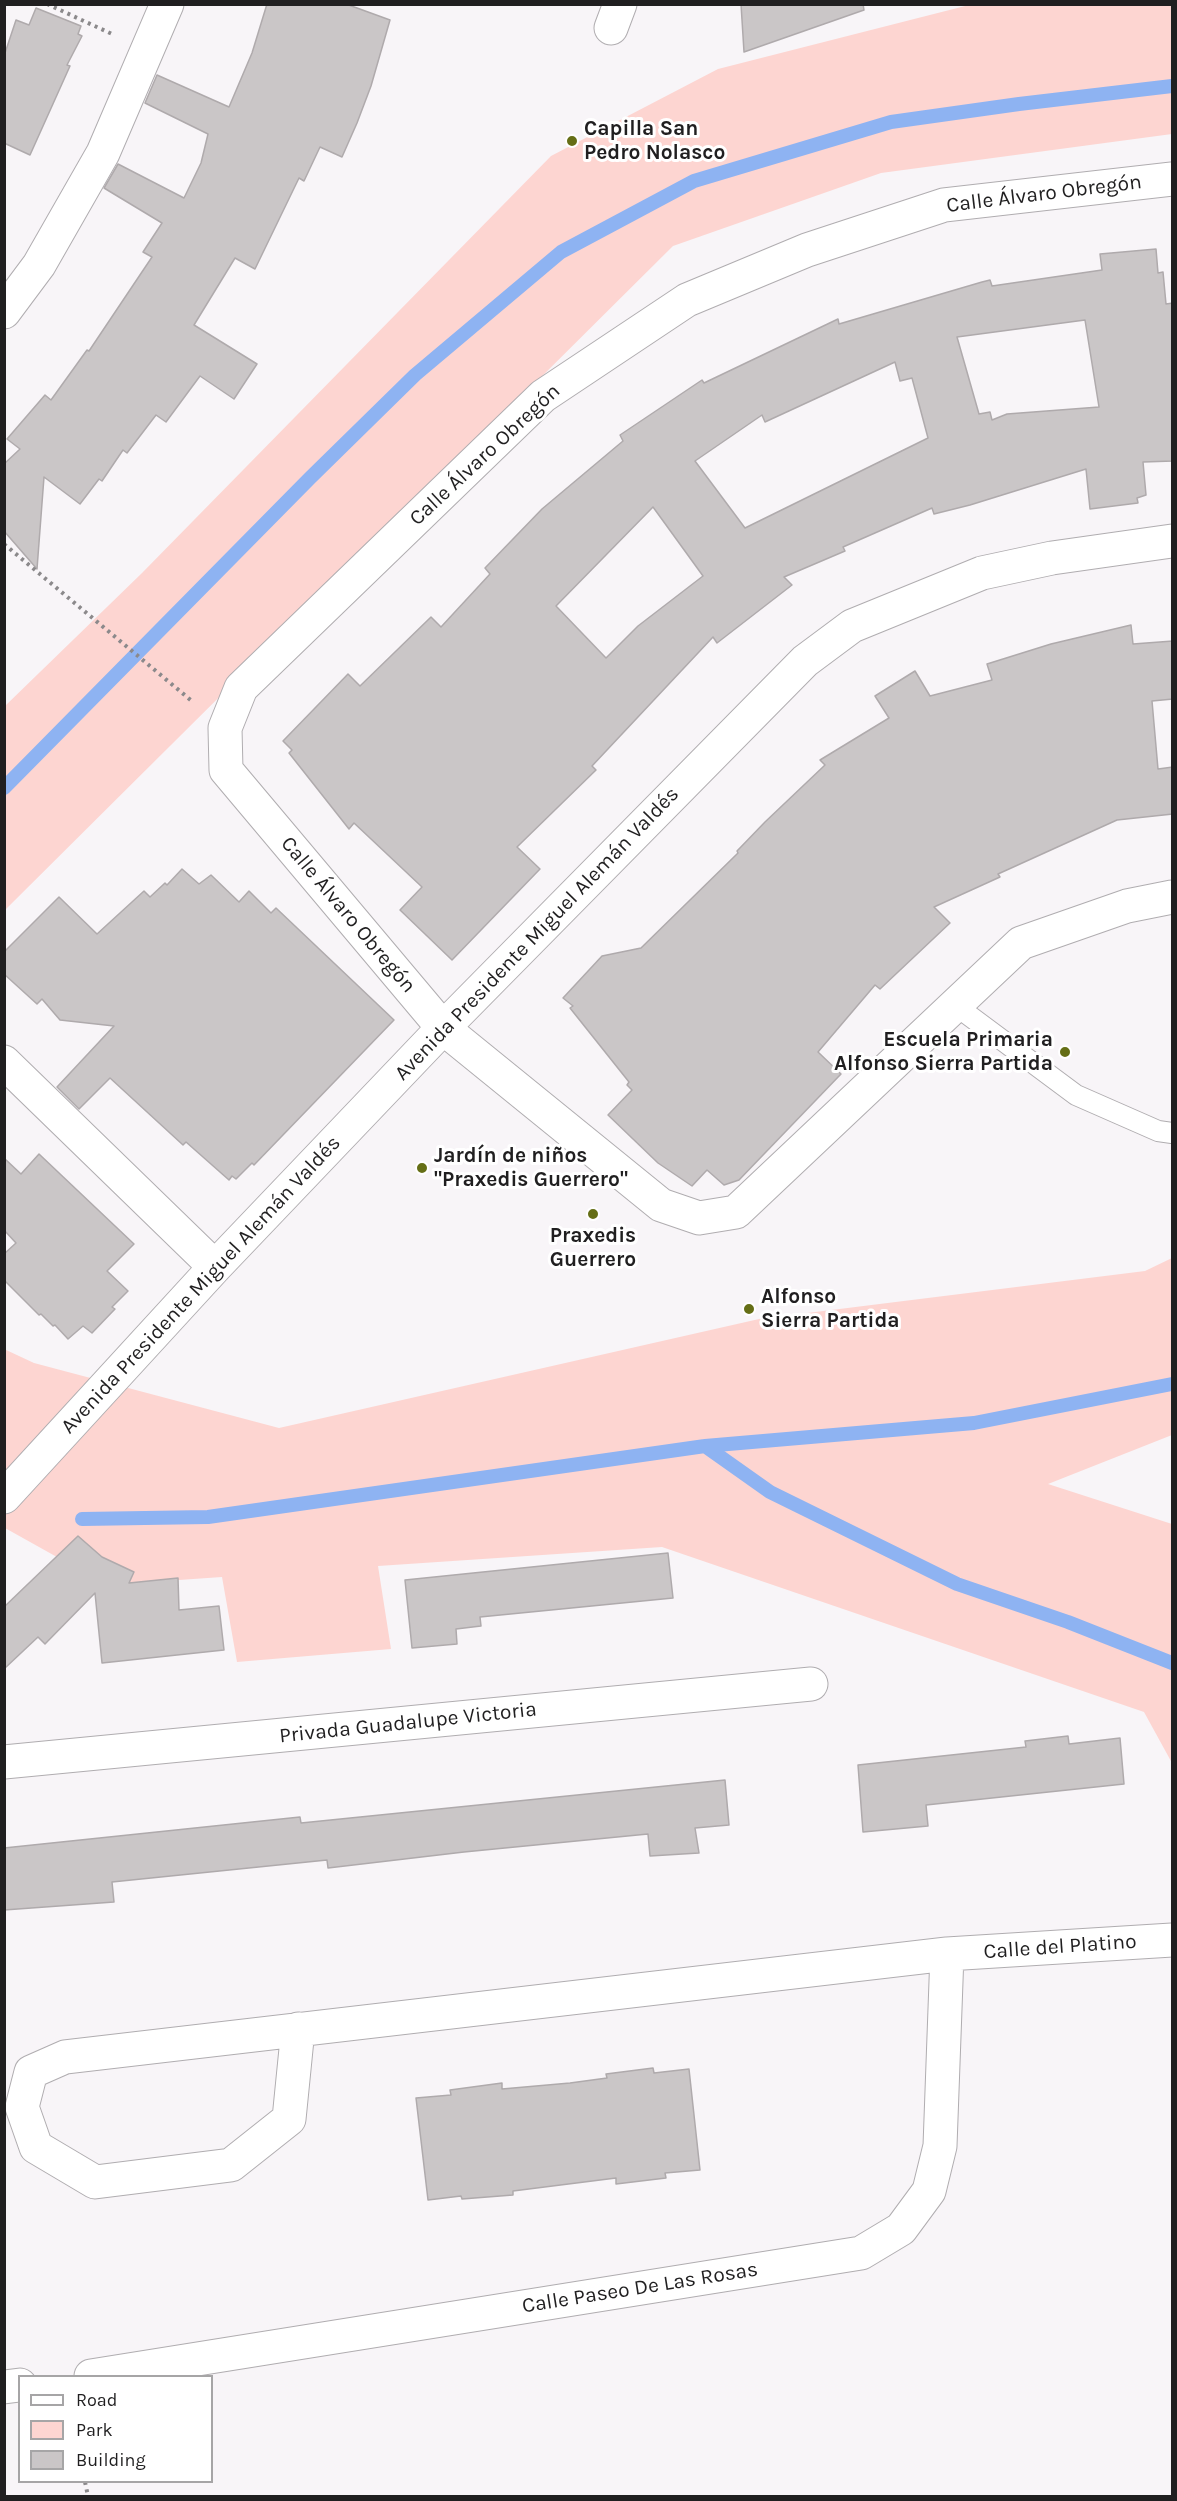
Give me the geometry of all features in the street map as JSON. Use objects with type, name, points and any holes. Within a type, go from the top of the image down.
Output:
[{"type":"street","points":[[4,312],[39,265],[104,153],[167,4]]},
{"type":"street","name":"Calle Álvaro Obregón","points":[[1173,179],[944,205],[807,250],[687,300],[543,396],[240,688],[225,728],[226,770],[443,1028],[661,1205],[699,1218],[736,1212],[1021,943],[1127,906],[1173,897]]},
{"type":"street","name":"Avenida Presidente Miguel Alemán Valdés","points":[[4,1497],[215,1267],[443,1028],[805,661],[852,626],[982,573],[1052,558],[1173,541]]},
{"type":"street","points":[[4,1062],[215,1267]]},
{"type":"street","name":"Privada Guadalupe Victoria","points":[[4,1762],[812,1684]]},
{"type":"street","name":"Calle del Platino","points":[[298,2029],[289,2119],[231,2164],[95,2182],[36,2147],[22,2107],[31,2072],[65,2057],[298,2029],[947,1954],[1173,1940]]},
{"type":"street","name":"Calle Paseo De Las Rosas","points":[[97,2375],[861,2253],[901,2229],[929,2191],[940,2146],[947,1954]]},
{"type":"lane","points":[[955,1005],[1076,1095],[1158,1131],[1173,1133]]},
{"type":"path","points":[[47,4],[148,51]]},
{"type":"path","points":[[4,544],[165,678]]},
{"type":"green space","points":[[973,4],[1172,5],[1172,134],[881,173],[673,246],[5,910],[5,706],[142,573],[551,156],[718,69]]},
{"type":"green space","points":[[1172,1258],[1172,1435],[1048,1484],[1172,1524],[1172,1763],[1144,1712],[662,1547],[378,1566],[391,1649],[237,1662],[222,1577],[107,1585],[5,1528],[4,1349],[34,1363],[279,1428],[759,1319],[1145,1271]]},
{"type":"building","points":[[267,4],[346,4],[390,20],[371,86],[357,123],[342,157],[320,147],[304,181],[299,178],[255,269],[235,258],[194,325],[257,364],[234,399],[200,376],[166,422],[156,415],[127,453],[123,450],[102,481],[99,479],[80,504],[44,477],[37,569],[4,531],[4,464],[20,449],[7,439],[45,395],[51,400],[87,350],[89,351],[152,257],[143,252],[162,223],[104,188],[118,164],[184,198],[201,163],[208,134],[145,103],[157,75],[229,107],[252,53]]},
{"type":"building","points":[[741,4],[863,4],[864,10],[744,52]]},
{"type":"building","points":[[36,8],[81,26],[78,34],[82,36],[67,65],[70,66],[30,155],[4,143],[4,56],[16,20],[29,25]]},
{"type":"building","points":[[1156,249],[1158,273],[1163,272],[1166,304],[1173,303],[1173,461],[1143,462],[1146,495],[1137,498],[1138,503],[1090,509],[1086,469],[970,505],[934,514],[932,508],[843,547],[845,551],[784,577],[792,585],[717,643],[713,637],[592,766],[596,770],[517,847],[540,869],[452,960],[400,910],[422,887],[354,823],[349,829],[289,753],[292,750],[283,741],[348,674],[360,686],[431,617],[441,627],[490,574],[485,568],[542,509],[623,441],[620,435],[702,380],[704,383],[838,319],[839,324],[990,280],[992,286],[1102,270],[1100,254]],"holes":[[[1085,320],[1099,407],[1007,414],[992,420],[990,412],[979,414],[957,337]],[[895,362],[900,381],[912,378],[928,438],[745,528],[695,461],[762,415],[765,422]],[[653,507],[703,576],[638,626],[606,658],[556,606]]]},
{"type":"building","points":[[1131,625],[1133,644],[1173,641],[1173,699],[1152,701],[1158,769],[1173,767],[1173,814],[1117,820],[998,874],[1000,877],[934,907],[950,923],[880,989],[875,985],[818,1052],[841,1074],[739,1180],[724,1185],[707,1170],[692,1186],[658,1163],[608,1115],[632,1090],[627,1085],[629,1082],[570,1008],[573,1006],[563,998],[602,956],[641,948],[738,853],[737,851],[765,822],[825,765],[820,760],[889,718],[875,696],[915,671],[930,696],[992,680],[987,664],[1051,644]]},
{"type":"building","points":[[182,869],[199,884],[211,875],[239,902],[249,891],[271,913],[276,908],[394,1020],[254,1165],[252,1163],[236,1179],[232,1176],[229,1180],[186,1142],[183,1145],[110,1078],[79,1109],[57,1087],[114,1026],[60,1020],[42,999],[37,1004],[4,974],[4,952],[59,897],[97,934],[144,891],[150,897],[165,883],[167,885]]},
{"type":"building","points":[[39,1154],[134,1244],[107,1271],[128,1291],[112,1307],[115,1309],[92,1333],[83,1326],[68,1339],[55,1325],[53,1326],[41,1314],[39,1315],[4,1280],[4,1254],[16,1243],[4,1230],[4,1158],[21,1174]]},
{"type":"building","points":[[78,1536],[102,1557],[134,1572],[129,1583],[178,1578],[179,1610],[219,1606],[224,1650],[102,1663],[95,1593],[45,1644],[38,1637],[4,1669],[4,1607]]},
{"type":"building","points":[[668,1553],[673,1598],[480,1617],[481,1626],[456,1629],[457,1644],[412,1648],[405,1580]]},
{"type":"building","points":[[1068,1736],[1069,1744],[1120,1738],[1124,1784],[926,1805],[928,1826],[863,1832],[858,1765],[1026,1747],[1025,1741]]},
{"type":"building","points":[[725,1780],[729,1825],[695,1828],[699,1853],[650,1856],[648,1834],[328,1868],[327,1860],[112,1882],[114,1902],[4,1910],[4,1848],[300,1817],[301,1823]]},
{"type":"building","points":[[653,2068],[654,2073],[689,2069],[700,2170],[665,2173],[666,2178],[616,2184],[616,2178],[513,2191],[513,2195],[462,2199],[461,2196],[428,2200],[416,2098],[451,2095],[450,2090],[502,2083],[502,2089],[570,2083],[607,2078],[606,2074]]},
{"type":"waterway","points":[[4,788],[415,375],[561,252],[694,181],[891,122],[1172,86]]},
{"type":"waterway","points":[[82,1519],[208,1517],[705,1446],[974,1423],[1172,1384]]},
{"type":"waterway","points":[[705,1446],[770,1492],[957,1584],[1068,1622],[1172,1663]]},
{"type":"place","name":"Capilla San Pedro Nolasco","points":[[572,141]]},
{"type":"place","name":"Escuela Primaria Alfonso Sierra Partida","points":[[1065,1052]]},
{"type":"place","name":"Jardín de niños \"Praxedis Guerrero\"","points":[[422,1168]]},
{"type":"place","name":"Praxedis Guerrero","points":[[593,1214]]},
{"type":"place","name":"Alfonso Sierra Partida","points":[[749,1309]]}]
